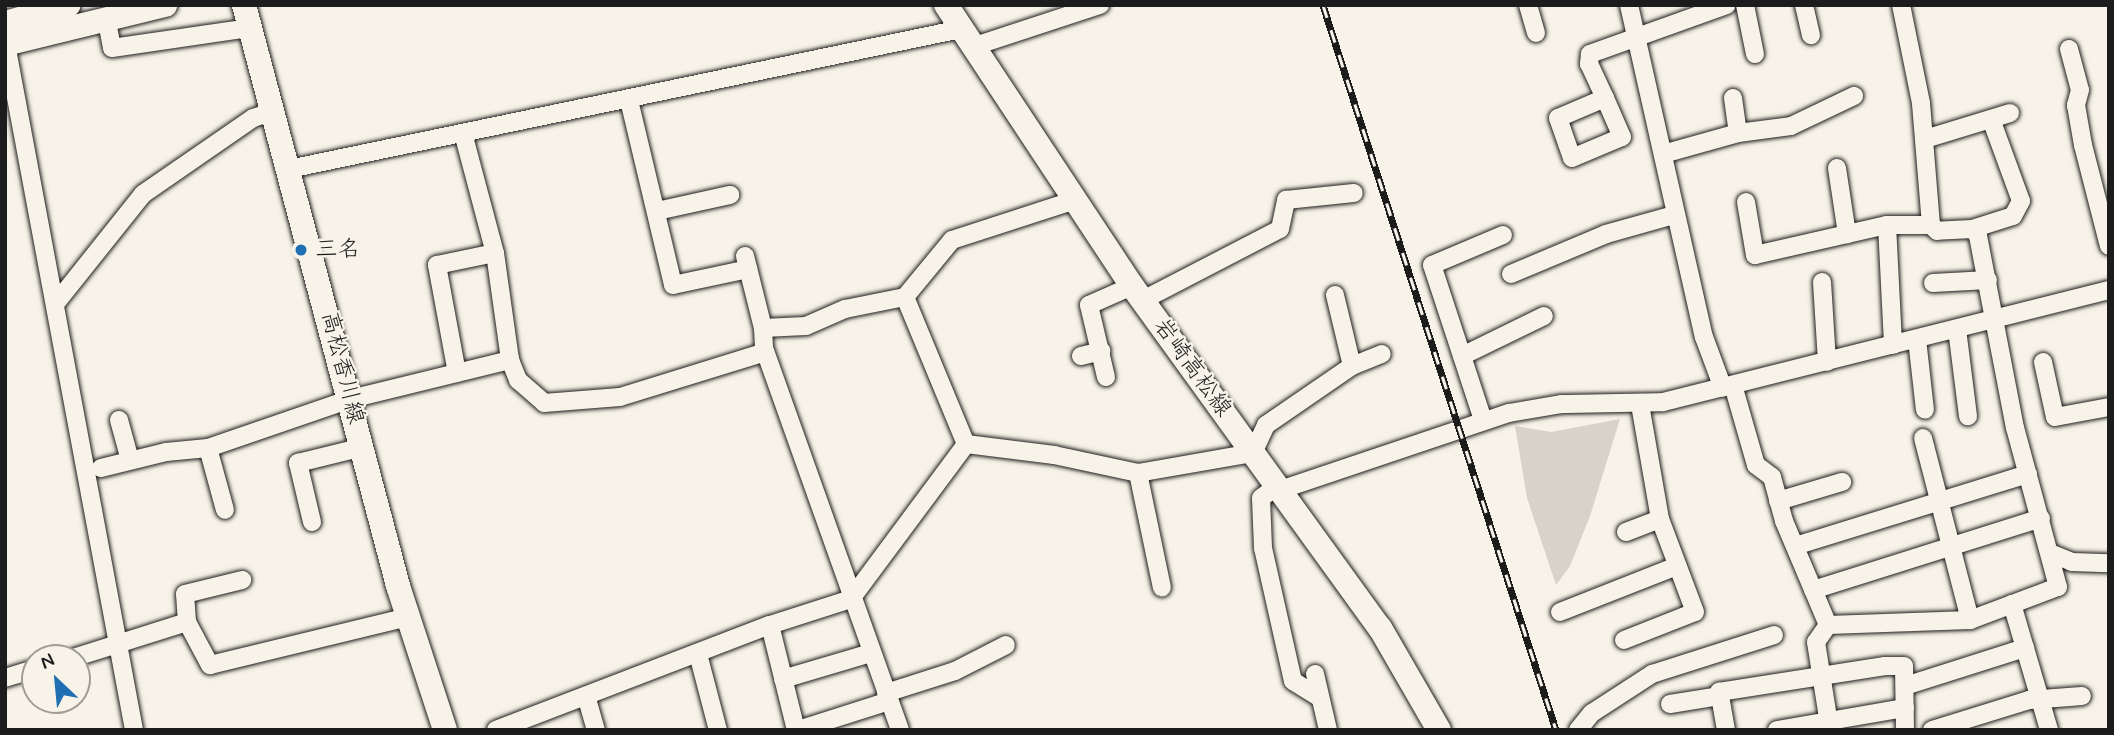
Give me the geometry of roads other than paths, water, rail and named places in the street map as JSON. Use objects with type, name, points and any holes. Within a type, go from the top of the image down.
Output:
[{"type":"main road","points":[[6,28],[68,5]]},
{"type":"main road","points":[[6,28],[107,22],[165,5]]},
{"type":"main road","name":"岩崎高松線","points":[[946,5],[1138,293],[1380,628],[1439,730]]},
{"type":"main road","name":"高松香川線","points":[[247,17],[408,617],[445,730]]},
{"type":"street","points":[[289,169],[629,100],[967,38],[1100,5]]},
{"type":"street","points":[[1528,5],[1536,33]]},
{"type":"street","points":[[1629,5],[1664,154],[1674,215],[1704,337],[1728,387],[1756,465],[1772,477],[1795,546],[1828,625]]},
{"type":"street","points":[[1605,98],[1589,64],[1590,54],[1727,5]]},
{"type":"street","points":[[1745,5],[1755,54]]},
{"type":"street","points":[[1804,5],[1811,35]]},
{"type":"street","points":[[1901,5],[1925,139],[1931,225],[1937,231],[1972,229],[2013,216],[2021,201],[1991,119]]},
{"type":"street","points":[[107,22],[112,48],[247,17]]},
{"type":"street","points":[[6,28],[134,730]]},
{"type":"street","points":[[2069,49],[2080,90],[2076,105],[2083,145],[2094,172],[2109,246]]},
{"type":"street","points":[[1664,154],[1738,133],[1791,126],[1854,96]]},
{"type":"street","points":[[1732,98],[1738,133]]},
{"type":"street","points":[[629,100],[673,285],[747,262],[763,328],[765,352],[900,730]]},
{"type":"street","points":[[56,303],[143,194],[253,118],[272,113]]},
{"type":"street","points":[[1925,139],[2010,113]]},
{"type":"street","points":[[463,133],[495,253],[510,360],[518,380],[544,403],[620,397],[765,352]]},
{"type":"street","points":[[1837,168],[1847,234]]},
{"type":"street","points":[[1106,377],[1089,305],[1138,293],[1280,229],[1286,200],[1354,192]]},
{"type":"street","points":[[657,211],[730,195]]},
{"type":"street","points":[[763,328],[806,326],[845,309],[905,297],[952,240],[1075,200]]},
{"type":"street","points":[[1746,202],[1755,255],[1887,225],[1931,225]]},
{"type":"street","points":[[1511,274],[1606,233],[1674,215]]},
{"type":"street","points":[[1887,225],[1893,345]]},
{"type":"street","points":[[1828,625],[1970,620],[2058,587],[2015,428],[1988,280],[1978,235],[1972,229]]},
{"type":"street","points":[[1483,421],[1432,265],[1503,235]]},
{"type":"street","points":[[457,373],[437,265],[495,253]]},
{"type":"street","points":[[1933,283],[1988,280]]},
{"type":"street","points":[[1822,282],[1827,362]]},
{"type":"street","points":[[1319,697],[1293,681],[1264,548],[1261,498],[1278,488],[1483,421],[1562,404],[1640,404],[1728,387],[2109,290]]},
{"type":"street","points":[[1335,295],[1352,366]]},
{"type":"street","points":[[905,297],[966,444]]},
{"type":"street","points":[[1462,356],[1544,316]]},
{"type":"street","points":[[1956,329],[1968,416]]},
{"type":"street","points":[[1917,339],[1925,410]]},
{"type":"street","points":[[1081,356],[1101,351]]},
{"type":"street","points":[[966,444],[1054,455],[1138,473],[1253,453],[1266,425],[1352,366],[1382,354]]},
{"type":"street","points":[[101,468],[130,460],[208,448],[350,399],[510,360]]},
{"type":"street","points":[[2043,362],[2055,417],[2109,407]]},
{"type":"street","points":[[1624,640],[1695,612],[1660,519],[1640,404]]},
{"type":"street","points":[[119,420],[130,460]]},
{"type":"street","points":[[1923,438],[1937,502],[1970,620]]},
{"type":"street","points":[[496,730],[587,699],[770,625],[851,599],[966,444]]},
{"type":"street","points":[[312,522],[298,463],[363,447]]},
{"type":"street","points":[[208,448],[225,510]]},
{"type":"street","points":[[1138,473],[1162,588]]},
{"type":"street","points":[[1795,546],[2028,474]]},
{"type":"street","points":[[1778,501],[1842,482]]},
{"type":"street","points":[[1813,590],[2040,518]]},
{"type":"street","points":[[1626,532],[1660,519]]},
{"type":"street","points":[[2050,553],[2072,562],[2109,563]]},
{"type":"street","points":[[1560,612],[1677,566]]},
{"type":"street","points":[[242,580],[185,594],[187,622],[210,665],[408,617]]},
{"type":"street","points":[[2012,604],[2049,730]]},
{"type":"street","points":[[91,653],[187,622]]},
{"type":"street","points":[[770,625],[797,730],[955,671],[1006,645]]},
{"type":"street","points":[[1828,625],[1816,642],[1830,725]]},
{"type":"street","points":[[1578,730],[1592,713],[1652,674],[1774,635]]},
{"type":"street","points":[[1905,687],[2025,648]]},
{"type":"street","points":[[783,679],[871,653]]},
{"type":"street","points":[[698,654],[718,730]]},
{"type":"street","points":[[1726,730],[1719,692],[1821,675],[1904,666],[1905,730]]},
{"type":"street","points":[[1315,674],[1328,730]]},
{"type":"street","points":[[1670,704],[1720,696]]},
{"type":"street","points":[[1933,730],[2040,699],[2082,696]]},
{"type":"street","points":[[587,699],[596,730]]},
{"type":"street","points":[[1777,730],[1830,725],[1905,708]]},
{"type":"railway","points":[[1323,5],[1556,730]]},
{"type":"place","name":"三名","points":[[301,250]]}]
